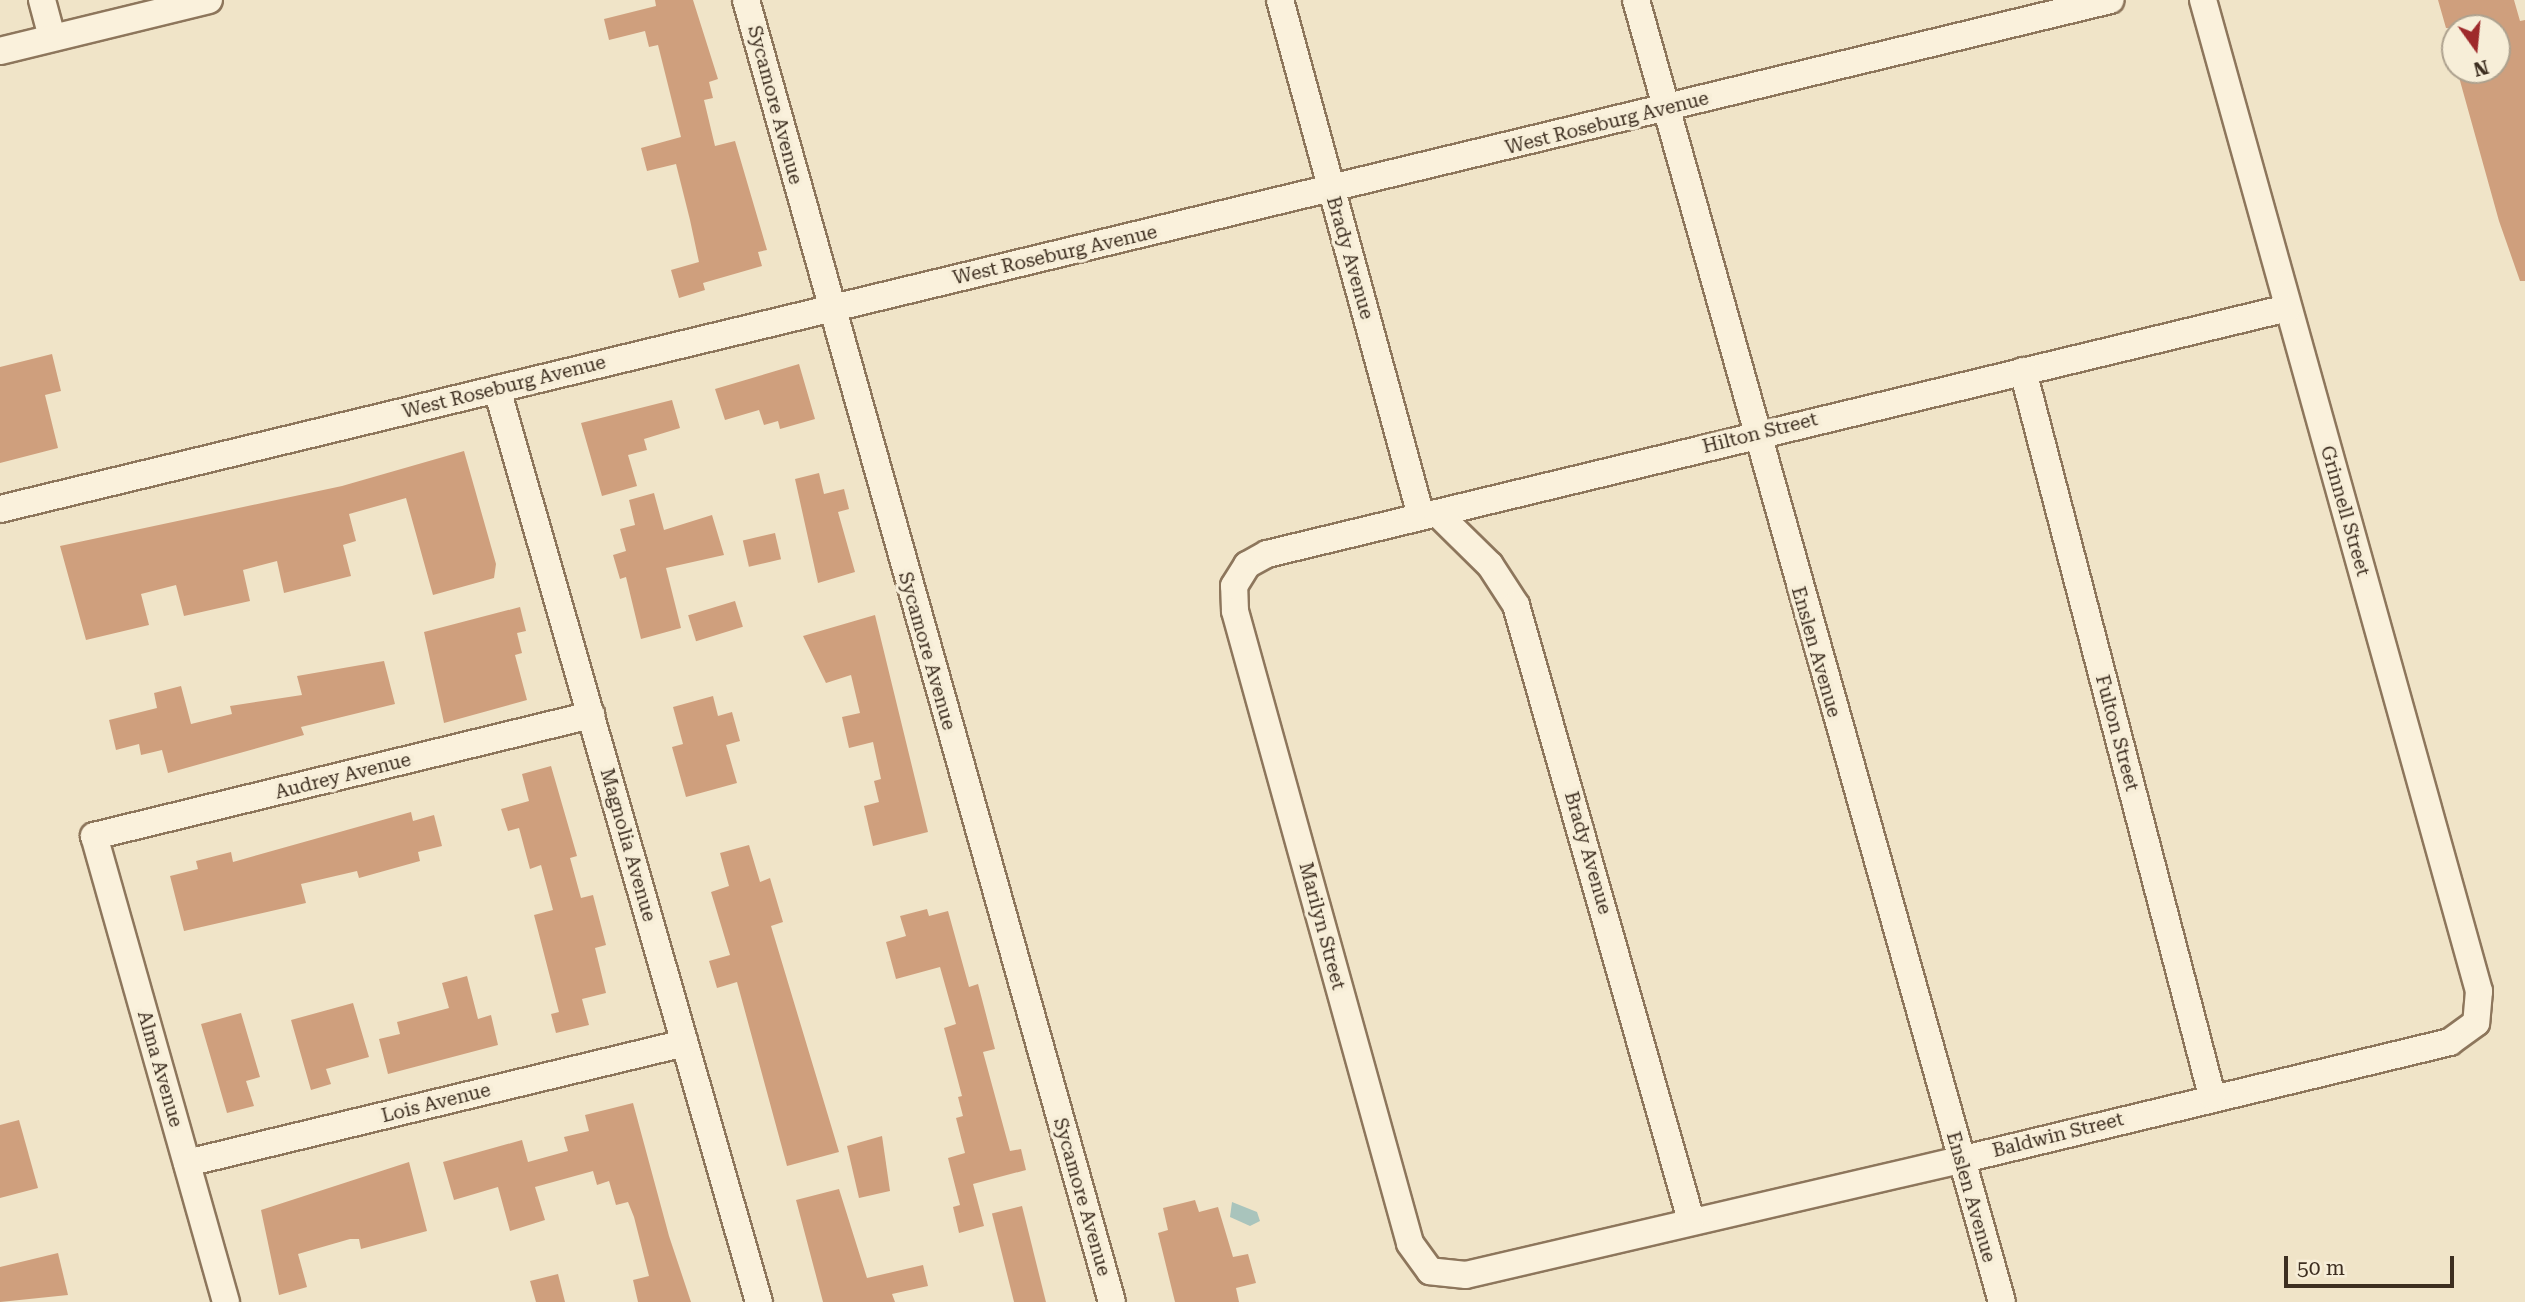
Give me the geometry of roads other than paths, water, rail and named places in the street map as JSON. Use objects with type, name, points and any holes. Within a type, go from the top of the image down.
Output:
[{"type":"street","points":[[42,0],[52,38]]},
{"type":"street","points":[[0,51],[209,0]]},
{"type":"street","name":"Sycamore Avenue","points":[[746,0],[830,309],[1112,1302]]},
{"type":"street","name":"Brady Avenue","points":[[1280,0],[1331,189],[1429,514],[1490,565],[1516,605],[1690,1220]]},
{"type":"street","name":"Enslen Avenue","points":[[1636,0],[1754,434],[2002,1302]]},
{"type":"street","name":"West Roseburg Avenue","points":[[0,509],[1664,110],[2110,0]]},
{"type":"street","name":"Grinnell Street","points":[[2203,0],[2479,991],[2476,1023]]},
{"type":"street","name":"Hilton Street","points":[[1239,575],[1267,554],[1754,434],[2288,307]]},
{"type":"street","name":"Fulton Street","points":[[2023,370],[2211,1096]]},
{"type":"street","name":"Magnolia Avenue","points":[[498,389],[759,1302]]},
{"type":"street","name":"Marilyn Street","points":[[1239,575],[1233,596],[1238,624],[1410,1242],[1430,1270]]},
{"type":"street","name":"Audrey Avenue","points":[[94,836],[591,715]]},
{"type":"street","name":"Alma Avenue","points":[[94,836],[226,1302]]},
{"type":"street","name":"Baldwin Street","points":[[1430,1270],[1466,1275],[1690,1220],[1960,1160],[2211,1096],[2450,1042],[2476,1023]]},
{"type":"street","name":"Lois Avenue","points":[[187,1163],[685,1043]]},
{"type":"water","points":[[1232,1202],[1257,1212],[1260,1221],[1250,1226],[1230,1217]]}]
